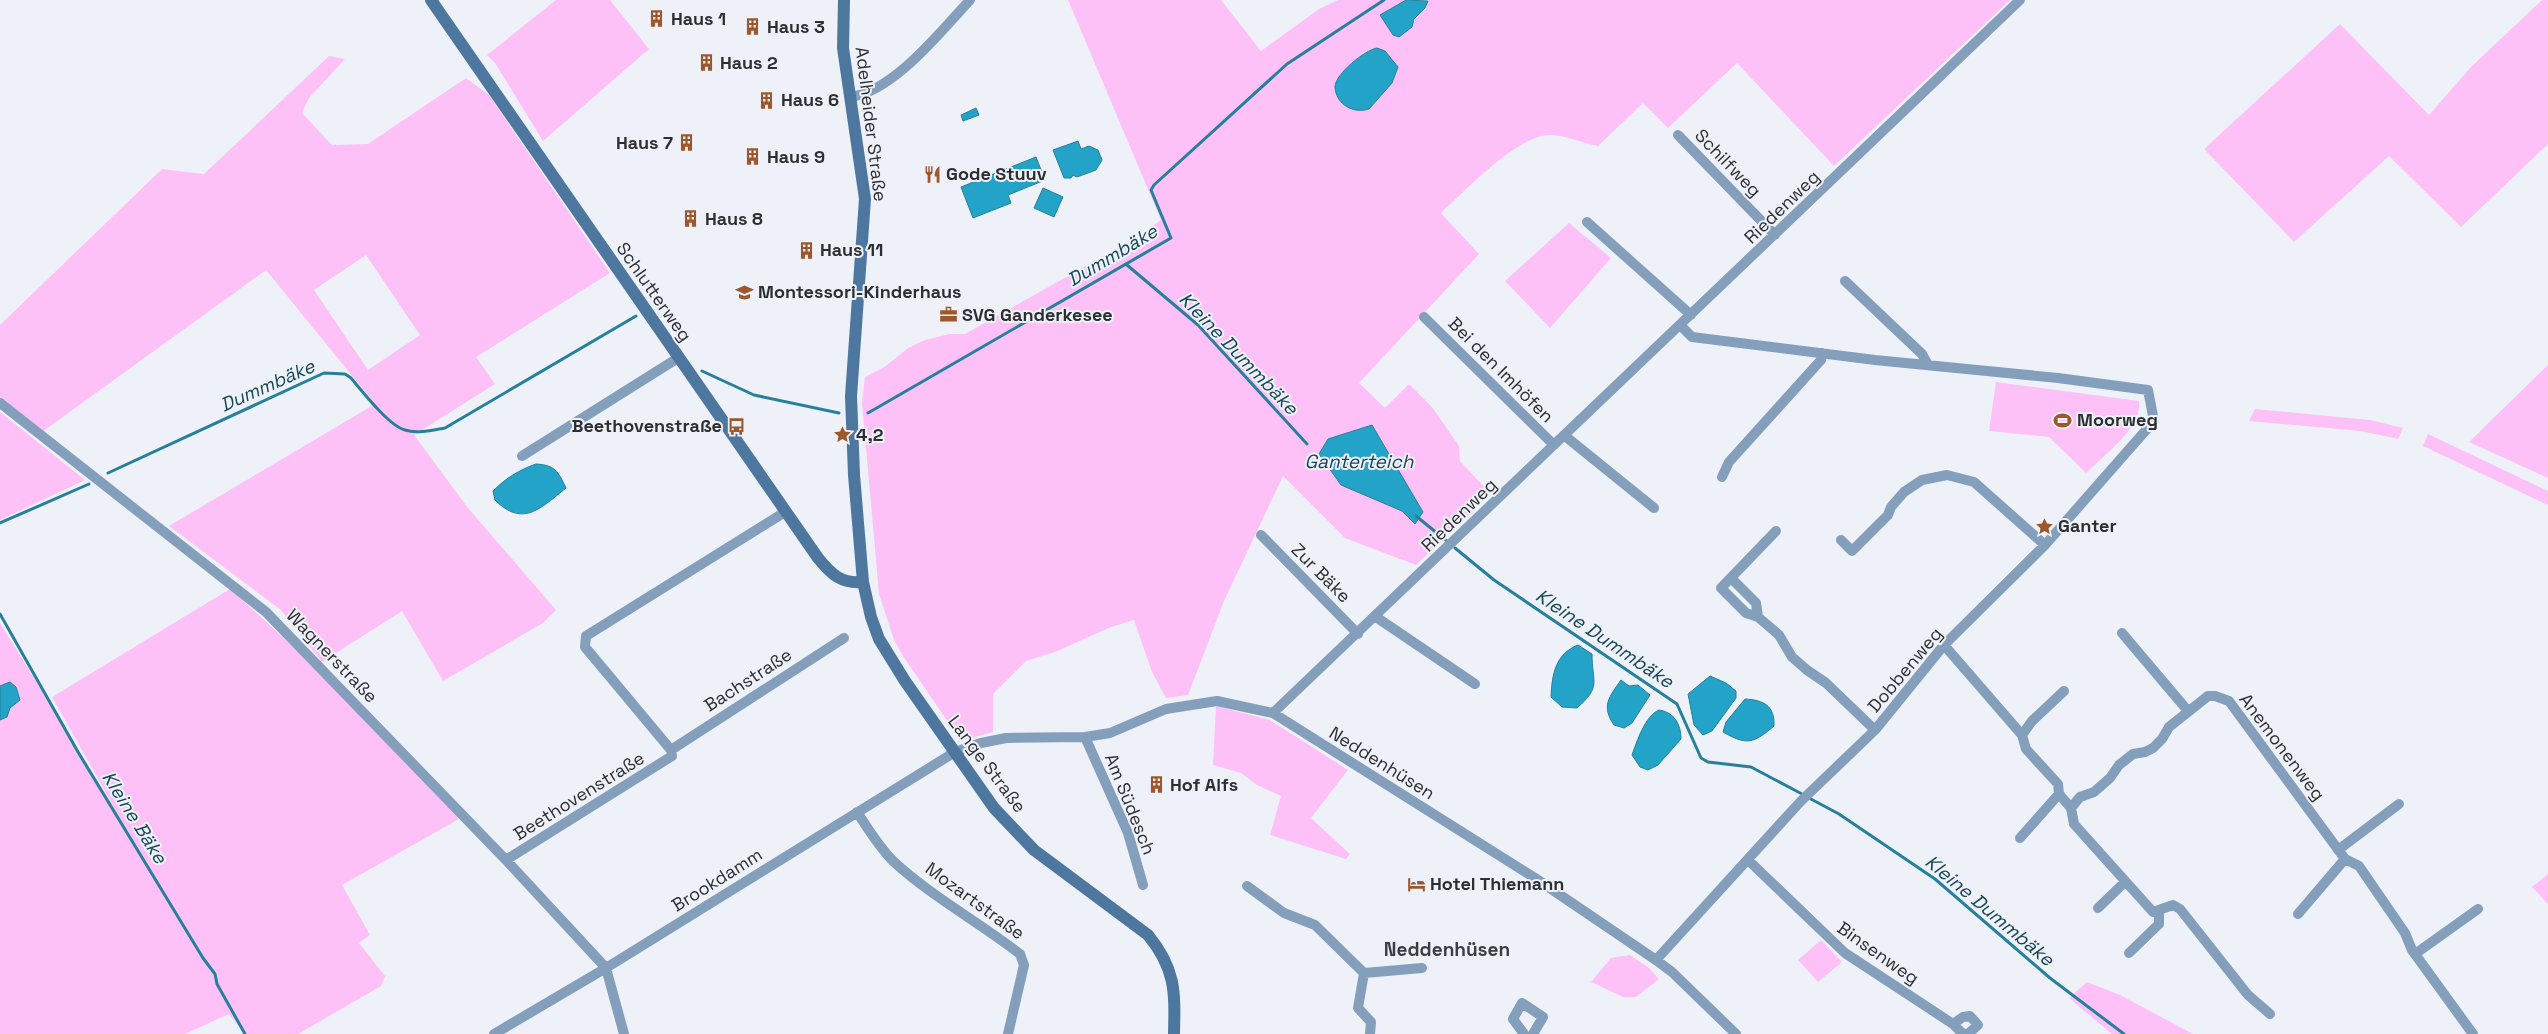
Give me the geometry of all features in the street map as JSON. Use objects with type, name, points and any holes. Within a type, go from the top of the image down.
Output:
[{"type":"street","name":"Schlutterweg","points":[[431,0],[785,512],[833,576],[853,583],[863,582]]},
{"type":"street","name":"Adelheider Straße","points":[[844,0],[842,37],[865,199],[851,396],[854,475],[863,582]]},
{"type":"street","points":[[851,97],[857,96],[888,80],[906,68],[970,0]]},
{"type":"street","name":"Riedenweg","points":[[1273,713],[1376,617],[2020,0]]},
{"type":"street","name":"Schilfweg","points":[[1678,135],[1775,235]]},
{"type":"street","points":[[1587,222],[1691,315]]},
{"type":"street","points":[[1844,281],[1922,354],[1928,365]]},
{"type":"street","name":"Bei den Imhöfen","points":[[1424,317],[1554,445]]},
{"type":"street","points":[[1680,326],[1692,337],[1928,365]]},
{"type":"street","points":[[1722,477],[1729,462],[1821,360],[1822,353]]},
{"type":"street","points":[[522,456],[678,358]]},
{"type":"street","name":"Dobbenweg","points":[[1656,960],[1801,801],[1875,730],[1944,645],[2045,545],[2154,421],[2148,390],[2058,378],[1928,365]]},
{"type":"street","name":"Wagnerstraße","points":[[0,403],[266,612],[506,860],[606,968]]},
{"type":"street","points":[[1565,436],[1654,508]]},
{"type":"street","points":[[1841,540],[1852,551],[1888,515],[1891,507],[1904,492],[1922,480],[1947,475],[1974,482],[2045,545]]},
{"type":"street","name":"Beethovenstraße","points":[[506,860],[672,756],[670,750],[585,647],[586,636],[785,512]]},
{"type":"street","points":[[1776,531],[1721,588],[1746,613],[1758,617],[1779,635],[1792,656],[1826,683],[1875,730]]},
{"type":"street","name":"Zur Bäke","points":[[1261,535],[1358,634]]},
{"type":"street","name":"Lange Straße","points":[[863,582],[871,617],[879,639],[905,681],[994,808],[1034,850],[1148,935],[1163,953],[1171,972],[1175,1003],[1174,1034]]},
{"type":"street","points":[[1376,617],[1475,684]]},
{"type":"street","points":[[2122,633],[2188,712]]},
{"type":"street","name":"Bachstraße","points":[[670,750],[844,638]]},
{"type":"street","points":[[1944,645],[2022,735],[2026,749],[2058,784],[2058,794],[2020,838]]},
{"type":"street","points":[[2022,735],[2032,721],[2064,691]]},
{"type":"street","name":"Anemonenweg","points":[[2071,808],[2080,797],[2094,792],[2110,778],[2119,765],[2133,754],[2145,752],[2153,748],[2162,739],[2169,727],[2208,696],[2215,696],[2229,701],[2345,859],[2359,866],[2405,933],[2415,954],[2473,1034]]},
{"type":"street","name":"Neddenhüsen","points":[[955,752],[982,743],[1006,738],[1085,737],[1110,733],[1166,710],[1217,701],[1273,713],[1535,878],[1656,960],[1672,972],[1736,1034]]},
{"type":"street","name":"Am Südesch","points":[[1085,737],[1128,833],[1143,885]]},
{"type":"street","name":"Brookdamm","points":[[494,1034],[606,968],[955,752]]},
{"type":"street","points":[[2058,794],[2071,808],[2074,824],[2153,912],[2172,905],[2180,908],[2248,995],[2270,1014]]},
{"type":"street","points":[[2338,850],[2399,804]]},
{"type":"street","name":"Mozartstraße","points":[[857,812],[875,840],[893,861],[939,898],[1020,954],[1024,965],[1008,1034]]},
{"type":"street","points":[[2298,914],[2345,859]]},
{"type":"street","name":"Binsenweg","points":[[1748,860],[1845,954],[1953,1024],[1963,1034]]},
{"type":"street","points":[[2098,908],[2125,882]]},
{"type":"street","points":[[1247,886],[1284,913],[1315,925],[1364,973],[1422,968]]},
{"type":"street","points":[[2415,954],[2478,909]]},
{"type":"street","points":[[2129,953],[2159,924],[2159,911]]},
{"type":"street","points":[[606,968],[624,1034]]},
{"type":"street","points":[[1364,973],[1358,1008],[1371,1022],[1370,1034]]},
{"type":"street","points":[[1524,1034],[1513,1019],[1522,1003],[1543,1017],[1533,1034]]},
{"type":"street","points":[[1953,1024],[1970,1016],[1978,1025],[1968,1034]]},
{"type":"shaded area","points":[[556,0],[610,0],[649,49],[543,141],[495,63],[487,55]]},
{"type":"shaded area","points":[[1068,0],[1221,0],[1261,51],[1319,9],[1338,0],[1406,0],[1380,16],[1412,27],[1428,0],[2010,0],[1834,166],[1737,63],[1668,128],[1643,103],[1598,146],[1553,135],[1540,137],[1525,143],[1509,153],[1478,178],[1441,213],[1479,254],[1359,383],[1385,408],[1409,384],[1432,407],[1459,446],[1460,461],[1490,493],[1416,565],[1345,538],[1283,476],[1224,601],[1188,695],[1166,698],[1152,672],[1134,620],[1111,627],[1055,652],[1026,661],[993,694],[993,732],[961,741],[894,640],[879,594],[862,403],[865,377],[886,366],[908,348],[925,340],[950,334],[965,334],[1139,236],[1161,220]],"holes":[[[1367,50],[1338,96],[1337,89],[1340,76]],[[1402,511],[1423,512],[1415,523]]]},
{"type":"shaded area","points":[[2542,0],[2548,0],[2548,144],[2461,227],[2389,156],[2294,242],[2204,149],[2340,24],[2429,115],[2471,67]]},
{"type":"shaded area","points":[[329,56],[345,59],[309,98],[302,113],[332,145],[368,144],[466,78],[489,95],[610,273],[476,357],[495,384],[414,435],[468,508],[556,610],[543,623],[443,681],[402,611],[322,662],[281,610],[169,526],[375,404],[266,270],[42,432],[0,398],[0,325],[162,169],[204,174]],"holes":[[[366,255],[420,335],[368,370],[314,290]]]},
{"type":"shaded area","points":[[1569,223],[1611,258],[1550,328],[1505,281]]},
{"type":"shaded area","points":[[2548,365],[2548,478],[2469,442]]},
{"type":"shaded area","name":"Moorweg","points":[[1996,382],[2139,401],[2139,411],[2128,431],[2086,473],[2049,437],[1989,431]]},
{"type":"shaded area","points":[[2255,409],[2370,420],[2403,428],[2398,439],[2361,431],[2249,421]]},
{"type":"shaded area","points":[[0,412],[85,480],[0,520]]},
{"type":"shaded area","points":[[2428,434],[2548,491],[2548,505],[2423,446]]},
{"type":"shaded area","points":[[230,589],[315,666],[459,819],[342,885],[370,935],[359,943],[385,976],[381,986],[298,1034],[245,1034],[229,1014],[185,1034],[0,1034],[0,623],[117,812],[52,697]]},
{"type":"shaded area","points":[[1216,706],[1270,720],[1348,770],[1311,818],[1350,854],[1346,859],[1270,835],[1281,796],[1257,785],[1241,773],[1213,765]]},
{"type":"shaded area","points":[[2548,874],[2548,904],[2532,887]]},
{"type":"shaded area","points":[[1821,940],[1842,962],[1818,982],[1798,960]]},
{"type":"shaded area","points":[[1630,955],[1649,968],[1659,979],[1636,997],[1623,997],[1591,982],[1611,958]]},
{"type":"shaded area","points":[[2087,982],[2120,995],[2193,1034],[2112,1034],[2069,998]]},
{"type":"water","points":[[1406,0],[1428,1],[1425,8],[1414,19],[1412,27],[1399,37],[1393,35],[1380,15]]},
{"type":"water","points":[[1377,48],[1385,51],[1398,67],[1392,83],[1369,109],[1358,110],[1347,107],[1336,93],[1336,82],[1352,63],[1365,53]]},
{"type":"water","points":[[976,108],[979,115],[963,121],[961,115]]},
{"type":"water","points":[[1078,141],[1081,149],[1089,146],[1098,150],[1102,160],[1096,170],[1077,177],[1073,175],[1071,178],[1064,178],[1053,150]]},
{"type":"water","points":[[1036,157],[1045,180],[1008,195],[1011,203],[973,218],[961,187]]},
{"type":"water","points":[[1043,188],[1063,197],[1054,217],[1034,208]]},
{"type":"water","name":"Ganterteich","points":[[1372,425],[1423,512],[1415,524],[1402,511],[1341,485],[1319,454],[1328,439]]},
{"type":"water","points":[[536,464],[548,466],[555,470],[566,488],[540,508],[523,514],[514,513],[495,500],[493,491],[498,486],[513,475]]},
{"type":"water","points":[[1578,645],[1592,654],[1593,689],[1585,701],[1577,708],[1562,707],[1551,697],[1554,673],[1564,654]]},
{"type":"water","points":[[1710,676],[1726,683],[1736,691],[1736,698],[1712,731],[1703,735],[1694,725],[1688,694]]},
{"type":"water","points":[[1621,680],[1629,686],[1638,685],[1650,695],[1632,723],[1624,728],[1614,725],[1607,707],[1610,697]]},
{"type":"water","points":[[10,682],[16,687],[20,700],[10,708],[7,717],[0,720],[0,686]]},
{"type":"water","points":[[1745,699],[1767,705],[1773,713],[1774,719],[1774,726],[1761,736],[1750,741],[1738,739],[1723,732],[1726,722]]},
{"type":"water","points":[[1659,710],[1673,716],[1680,728],[1681,739],[1658,765],[1648,770],[1640,767],[1632,755],[1646,723]]},
{"type":"waterway","name":"Dummbäke","points":[[868,413],[1171,238],[1151,190],[1154,185],[1287,64],[1384,0]]},
{"type":"waterway","name":"Kleine Dummbäke","points":[[1127,265],[1198,325],[1307,444]]},
{"type":"waterway","name":"Dummbäke","points":[[108,473],[324,373],[345,374],[351,378],[391,422],[405,430],[415,432],[445,428],[636,316]]},
{"type":"waterway","name":"Dummbäke","points":[[702,371],[754,395],[839,413]]},
{"type":"waterway","name":"Dummbäke","points":[[0,523],[89,484]]},
{"type":"waterway","name":"Kleine Dummbäke","points":[[1416,516],[1448,542]]},
{"type":"waterway","name":"Kleine Dummbäke","points":[[1455,548],[1494,580],[1677,704],[1701,758],[1708,762],[1751,767],[1802,794]]},
{"type":"waterway","name":"Kleine Bäke","points":[[0,614],[78,752],[203,958],[215,974],[217,984],[245,1034]]},
{"type":"waterway","name":"Kleine Dummbäke","points":[[1809,798],[1839,814],[1935,879],[2050,978],[2124,1034]]},
{"type":"place","name":"Haus 1","points":[[657,19]]},
{"type":"place","name":"Haus 3","points":[[753,27]]},
{"type":"place","name":"Haus 2","points":[[706,63]]},
{"type":"place","name":"Haus 6","points":[[767,100]]},
{"type":"place","name":"Haus 7","points":[[687,143]]},
{"type":"place","name":"Haus 9","points":[[753,157]]},
{"type":"place","name":"Gode Stuuv","points":[[932,174]]},
{"type":"place","name":"Haus 8","points":[[691,219]]},
{"type":"place","name":"Haus 11","points":[[806,250]]},
{"type":"place","name":"Montessori-Kinderhaus","points":[[744,292]]},
{"type":"place","name":"SVG Ganderkesee","points":[[948,315]]},
{"type":"place","name":"Moorweg","points":[[2063,420]]},
{"type":"place","name":"Beethovenstraße","points":[[736,426]]},
{"type":"place","name":"4,2","points":[[842,435]]},
{"type":"place","name":"Ganter","points":[[2044,526]]},
{"type":"place","name":"Hof Alfs","points":[[1156,785]]},
{"type":"place","name":"Hotel Thiemann","points":[[1416,884]]},
{"type":"district","name":"Neddenhüsen","points":[[1447,949]]}]
